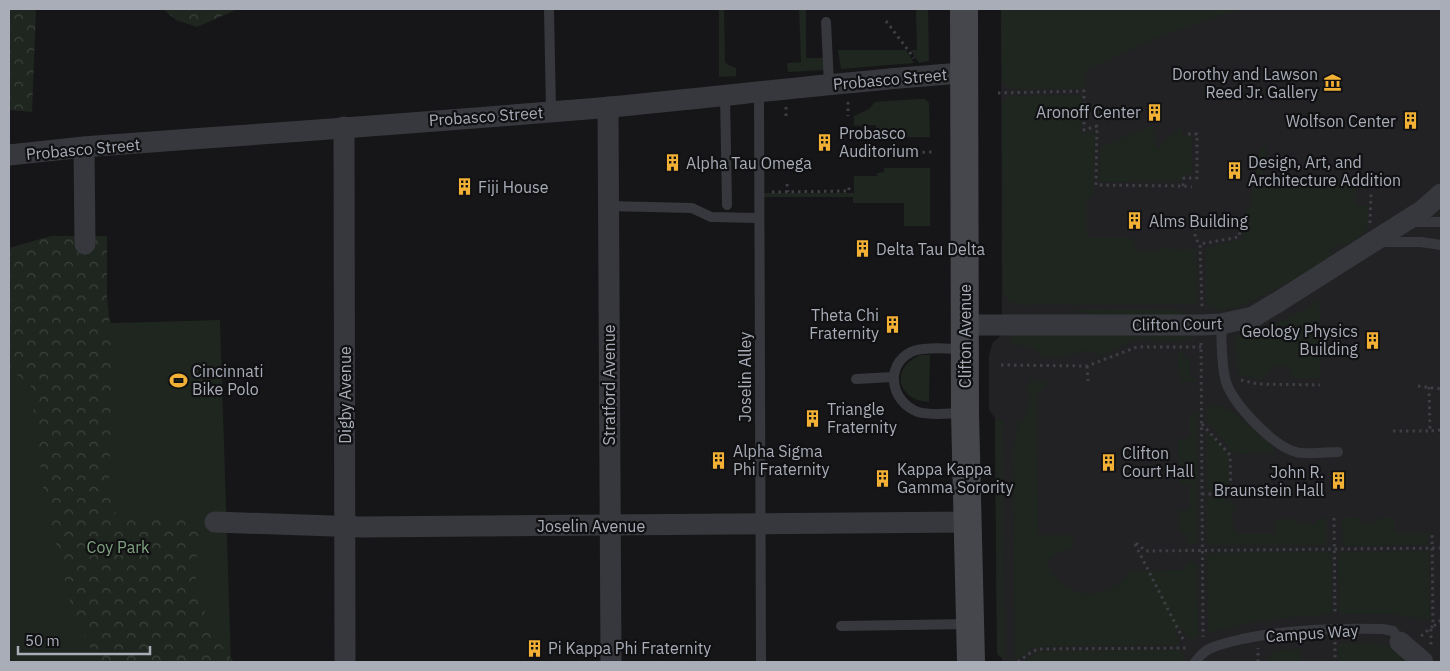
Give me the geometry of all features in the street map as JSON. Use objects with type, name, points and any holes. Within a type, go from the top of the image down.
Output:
[{"type":"main road","name":"Clifton Avenue","points":[[964,12],[965,413],[971,662]]},
{"type":"street","name":"Probasco Street","points":[[9,156],[84,148],[608,107],[829,84],[964,74]]},
{"type":"street","name":"Stratford Avenue","points":[[608,107],[611,662]]},
{"type":"street","name":"Digby Avenue","points":[[344,127],[345,662]]},
{"type":"street","points":[[84,148],[85,244]]},
{"type":"street","name":"Clifton Court","points":[[965,337],[1221,324],[1253,317],[1340,263],[1370,232],[1404,222],[1423,210],[1441,194]]},
{"type":"street","name":"Joselin Avenue","points":[[215,522],[345,526],[610,526],[968,522]]},
{"type":"street","name":"Campus Way","points":[[1408,642],[1423,662]]},
{"type":"lane","points":[[549,9],[551,111]]},
{"type":"lane","points":[[826,22],[829,84]]},
{"type":"lane","name":"Joselin Alley","points":[[758,92],[760,662]]},
{"type":"lane","points":[[725,96],[727,205]]},
{"type":"lane","points":[[608,206],[692,208],[711,217],[759,218]]},
{"type":"lane","points":[[1404,222],[1441,222]]},
{"type":"lane","points":[[1370,232],[1441,245]]},
{"type":"lane","points":[[1221,324],[1226,381],[1231,394],[1256,425],[1272,438],[1296,452],[1338,452]]},
{"type":"lane","points":[[965,337],[911,352],[898,363],[893,378],[894,387],[901,400],[919,412],[932,414],[965,413]]},
{"type":"lane","points":[[856,379],[893,378]]},
{"type":"lane","points":[[841,626],[970,624]]},
{"type":"lane","name":"Campus Way","points":[[1195,662],[1208,650],[1219,645],[1253,637],[1294,631],[1384,629],[1393,631],[1408,642]]},
{"type":"path","points":[[886,21],[909,50],[918,65]]},
{"type":"path","points":[[998,93],[1084,91],[1084,130],[1097,126],[1096,185],[1192,187]]},
{"type":"path","points":[[848,102],[848,116]]},
{"type":"path","points":[[786,106],[786,116]]},
{"type":"path","points":[[1183,186],[1184,178],[1197,178],[1197,134],[1185,133]]},
{"type":"path","points":[[876,153],[932,152]]},
{"type":"path","points":[[787,184],[788,192]]},
{"type":"path","points":[[759,192],[849,191],[849,184]]},
{"type":"path","points":[[1370,232],[1371,193]]},
{"type":"path","points":[[1190,225],[1196,223],[1241,225],[1239,237],[1200,244]]},
{"type":"path","points":[[1196,223],[1196,238],[1200,244],[1202,310]]},
{"type":"path","points":[[1202,341],[1203,637]]},
{"type":"path","points":[[1001,365],[1087,366],[1137,347],[1201,347]]},
{"type":"path","points":[[1202,356],[1225,372],[1245,382],[1320,385]]},
{"type":"path","points":[[1087,366],[1088,381]]},
{"type":"path","points":[[1418,386],[1441,389]]},
{"type":"path","points":[[1429,387],[1430,431]]},
{"type":"path","points":[[1202,423],[1230,455],[1233,494],[1202,494]]},
{"type":"path","points":[[1393,431],[1441,430]]},
{"type":"path","points":[[1334,518],[1335,616]]},
{"type":"path","points":[[1432,533],[1433,626]]},
{"type":"path","points":[[1183,639],[1135,544],[1146,551],[1441,548]]},
{"type":"path","points":[[1408,642],[1441,620]]},
{"type":"path","points":[[1335,642],[1335,662]]},
{"type":"path","points":[[1018,662],[1038,649],[1187,648]]},
{"type":"path","points":[[1258,648],[1258,662]]},
{"type":"shaded area","points":[[1001,9],[1441,9],[1441,662],[1002,662],[1002,658],[997,654],[995,418],[989,410],[989,355],[993,342],[1002,335]]},
{"type":"green space","points":[[9,9],[36,9],[32,112],[9,110]]},
{"type":"green space","points":[[163,9],[238,9],[197,27],[176,20]]},
{"type":"green space","points":[[719,9],[724,9],[725,62],[736,68],[736,76],[719,77]]},
{"type":"green space","points":[[799,9],[806,9],[806,58],[823,58],[824,70],[788,72],[787,63],[801,62]]},
{"type":"green space","points":[[916,9],[928,9],[929,61],[919,63],[911,50],[917,50]]},
{"type":"green space","points":[[1001,9],[1239,9],[1152,40],[1084,71],[1084,89],[1014,89],[1006,86],[1002,81]]},
{"type":"green space","points":[[838,50],[906,50],[914,63],[841,69]]},
{"type":"green space","points":[[1081,95],[1082,133],[1095,131],[1094,197],[1087,197],[1087,238],[1134,238],[1135,251],[1158,252],[1158,248],[1189,250],[1189,248],[1196,248],[1196,304],[1018,305],[1009,301],[1004,294],[1002,104],[1010,96]]},
{"type":"green space","points":[[925,99],[929,103],[930,137],[884,137],[884,132],[876,132],[876,125],[854,126],[854,116],[869,109],[875,102]]},
{"type":"green space","points":[[1153,125],[1157,149],[1182,126],[1182,135],[1192,136],[1192,175],[1182,175],[1182,181],[1099,182],[1100,147]]},
{"type":"green space","points":[[1260,147],[1267,148],[1262,180],[1355,182],[1355,206],[1368,206],[1367,231],[1347,246],[1341,243],[1330,250],[1333,255],[1278,288],[1247,303],[1219,311],[1206,305],[1206,247],[1241,239],[1246,209],[1250,209]]},
{"type":"green space","points":[[884,168],[930,168],[930,226],[904,226],[904,203],[853,203],[853,197],[762,197],[762,193],[854,193],[854,176],[877,176],[877,173],[884,172]]},
{"type":"green space","points":[[51,236],[107,236],[107,297],[112,343],[109,486],[117,519],[203,519],[194,571],[210,631],[234,662],[97,662],[71,606],[43,488],[31,386],[9,370],[9,248]]},
{"type":"green space","points":[[1319,300],[1320,378],[1292,378],[1289,369],[1281,365],[1271,368],[1264,379],[1255,379],[1239,374],[1235,334],[1268,327]]},
{"type":"green space","points":[[1177,309],[1190,317],[1111,318],[1071,310]]},
{"type":"green space","name":"Coy Park","points":[[220,320],[231,662],[9,662],[9,326]]},
{"type":"green space","points":[[1197,334],[1197,336],[1178,342],[1137,339],[1098,357],[1089,350],[1068,355],[1067,357],[1044,357],[1033,348],[1012,344],[1012,335]]},
{"type":"green space","points":[[1180,352],[1190,361],[1190,378],[1196,378],[1196,381],[1181,382],[1181,373],[1178,373],[1178,353]]},
{"type":"green space","points":[[920,355],[930,355],[929,402],[909,396],[901,383],[901,375],[904,368],[910,361]]},
{"type":"green space","points":[[1031,379],[1045,381],[1045,390],[1037,390],[1038,535],[1073,535],[1073,548],[1061,552],[1047,561],[1056,578],[1072,590],[1081,593],[1101,592],[1110,589],[1131,571],[1185,570],[1186,563],[1197,562],[1198,634],[1194,639],[1187,638],[1182,628],[1175,631],[1180,643],[1177,645],[1038,647],[1015,661],[1013,454],[1018,421],[1023,422],[1031,395],[1026,393]]},
{"type":"green space","points":[[1207,405],[1221,406],[1234,412],[1272,446],[1275,453],[1234,454],[1207,421]]},
{"type":"green space","points":[[1190,413],[1197,413],[1197,541],[1194,544],[1188,544],[1187,533],[1179,533],[1179,510],[1190,510],[1190,485],[1179,484],[1178,439],[1190,438]]},
{"type":"green space","points":[[1003,420],[1004,660],[997,654],[995,421]]},
{"type":"green space","points":[[1207,433],[1229,455],[1229,488],[1226,491],[1207,491]]},
{"type":"green space","points":[[1207,497],[1226,498],[1226,501],[1234,501],[1234,511],[1230,511],[1231,516],[1234,516],[1231,524],[1234,524],[1235,534],[1276,534],[1275,519],[1298,519],[1298,524],[1316,524],[1316,519],[1327,518],[1327,545],[1210,545],[1207,543]]},
{"type":"green space","points":[[1342,518],[1359,518],[1360,524],[1378,523],[1378,518],[1394,518],[1394,533],[1430,533],[1427,545],[1343,546]]},
{"type":"green space","points":[[1327,552],[1332,555],[1332,614],[1254,622],[1208,634],[1207,555],[1210,553]]},
{"type":"green space","points":[[1343,552],[1429,552],[1430,620],[1391,614],[1339,614],[1338,555]]},
{"type":"green space","points":[[1360,643],[1397,646],[1414,662],[1338,662],[1338,644]]},
{"type":"green space","points":[[1302,649],[1302,662],[1265,662],[1275,650]]},
{"type":"green space","points":[[1178,650],[1184,654],[1182,662],[1021,662],[1040,651]]},
{"type":"place","name":"Dorothy and Lawson Reed Jr. Gallery","points":[[1332,83]]},
{"type":"place","name":"Aronoff Center","points":[[1155,112]]},
{"type":"place","name":"Wolfson Center","points":[[1410,121]]},
{"type":"place","name":"Probasco Auditorium","points":[[825,142]]},
{"type":"place","name":"Alpha Tau Omega","points":[[672,163]]},
{"type":"place","name":"Design, Art, and Architecture Addition","points":[[1234,171]]},
{"type":"place","name":"Fiji House","points":[[464,187]]},
{"type":"place","name":"Alms Building","points":[[1135,221]]},
{"type":"place","name":"Delta Tau Delta","points":[[862,249]]},
{"type":"place","name":"Theta Chi Fraternity","points":[[893,324]]},
{"type":"place","name":"Geology Physics Building","points":[[1372,340]]},
{"type":"place","name":"Cincinnati Bike Polo","points":[[178,380]]},
{"type":"place","name":"Triangle Fraternity","points":[[813,418]]},
{"type":"place","name":"Alpha Sigma Phi Fraternity","points":[[719,460]]},
{"type":"place","name":"Clifton Court Hall","points":[[1108,462]]},
{"type":"place","name":"Kappa Kappa Gamma Sorority","points":[[883,478]]},
{"type":"place","name":"John R. Braunstein Hall","points":[[1338,481]]},
{"type":"place","name":"Pi Kappa Phi Fraternity","points":[[534,648]]}]
